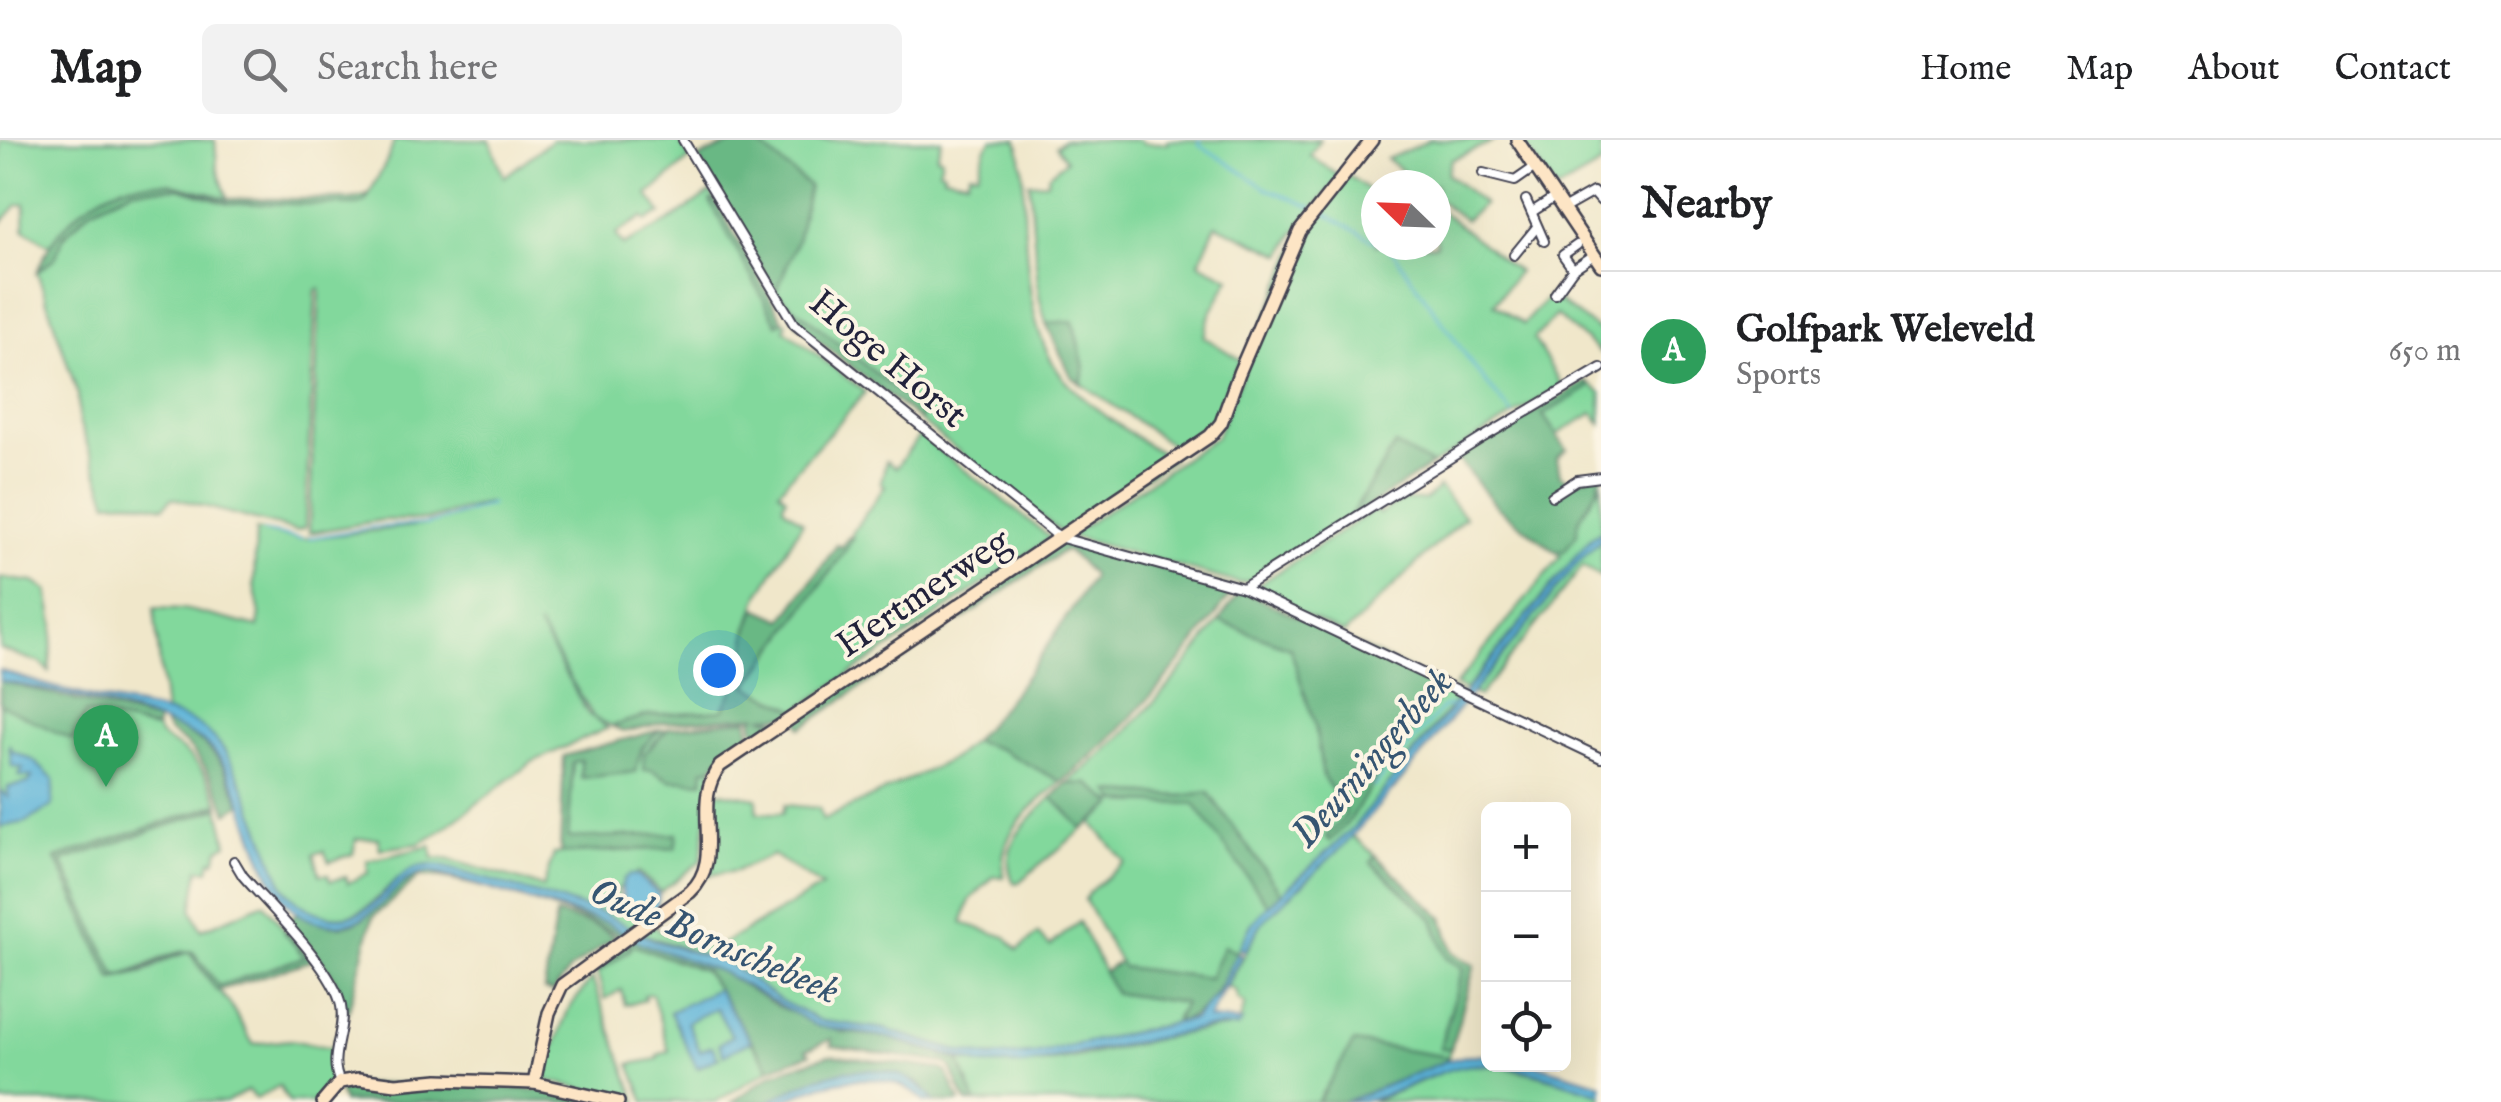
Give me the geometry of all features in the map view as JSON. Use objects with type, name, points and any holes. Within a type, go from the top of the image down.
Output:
[{"type":"street","name":"Hoge Horst","points":[[683,140],[794,324],[1062,538]]},
{"type":"street","points":[[1062,538],[1217,430],[1288,253],[1308,220],[1372,140]]},
{"type":"street","points":[[1517,140],[1598,260],[1573,269],[1554,294]]},
{"type":"street","points":[[1515,181],[1534,167]]},
{"type":"street","points":[[1483,174],[1515,181],[1539,224],[1514,254]]},
{"type":"street","points":[[1563,209],[1587,193],[1592,192],[1601,201]]},
{"type":"street","points":[[1532,212],[1555,197]]},
{"type":"street","points":[[1536,228],[1544,242]]},
{"type":"street","points":[[1573,269],[1562,256],[1577,246]]},
{"type":"street","points":[[1243,588],[1599,372]]},
{"type":"street","points":[[1552,496],[1577,480],[1601,477]]},
{"type":"street","name":"Hertmerweg","points":[[534,1083],[546,1024],[558,992],[573,976],[690,892],[705,874],[709,786],[724,762],[1062,538],[1243,588],[1601,758]]},
{"type":"street","points":[[234,861],[320,966],[337,993],[342,1027],[334,1064],[336,1091]]},
{"type":"street","points":[[323,1102],[360,1079],[396,1084],[438,1080],[534,1083],[618,1102]]},
{"type":"green space","points":[[0,140],[215,140],[217,168],[228,199],[174,185],[129,187],[89,206],[51,246],[24,229],[25,204],[17,205],[0,224]]},
{"type":"green space","points":[[394,140],[490,140],[504,177],[552,140],[679,140],[690,159],[648,195],[661,213],[646,221],[643,217],[616,234],[623,245],[668,222],[711,192],[777,324],[787,324],[784,329],[865,392],[779,491],[786,497],[784,508],[803,522],[759,595],[747,632],[745,664],[723,711],[648,715],[612,726],[594,718],[538,625],[588,714],[608,728],[532,762],[418,844],[380,849],[378,838],[356,839],[353,854],[329,862],[324,851],[314,854],[320,875],[328,874],[330,881],[346,877],[348,883],[368,873],[367,861],[431,846],[433,858],[543,887],[554,854],[675,848],[677,834],[568,839],[573,762],[581,759],[581,777],[635,772],[646,744],[669,728],[650,746],[651,770],[670,780],[703,781],[704,768],[713,767],[701,861],[661,892],[638,872],[617,890],[621,907],[645,922],[633,930],[602,913],[432,865],[404,875],[360,912],[330,916],[310,910],[284,888],[225,751],[199,727],[165,714],[154,608],[184,609],[258,627],[260,614],[254,585],[256,530],[300,539],[422,525],[489,502],[426,520],[382,520],[309,533],[320,289],[316,290],[305,528],[296,531],[178,499],[171,499],[164,507],[131,501],[108,502],[79,422],[78,395],[37,272],[54,259],[63,237],[91,209],[133,189],[179,188],[229,203],[364,203]]},
{"type":"green space","points":[[740,140],[754,140],[809,186],[798,237],[776,293],[698,158]]},
{"type":"green space","points":[[754,140],[942,140],[937,156],[942,158],[939,170],[944,172],[943,176],[967,180],[970,172],[978,173],[992,140],[1017,140],[1030,285],[1036,320],[1048,353],[1065,380],[1093,405],[1172,459],[1063,534],[919,420],[923,412],[776,293],[798,237]]},
{"type":"green space","points":[[1064,140],[1320,140],[1310,155],[1340,177],[1293,235],[1283,255],[1216,225],[1199,263],[1230,278],[1210,314],[1204,337],[1242,361],[1231,377],[1213,422],[1178,449],[1081,384],[1084,368],[1073,322],[1046,323],[1039,296],[1029,183],[1047,182],[1048,175],[1066,160],[1056,146]]},
{"type":"green space","points":[[1430,140],[1496,140],[1451,160],[1448,170],[1401,170],[1387,159]]},
{"type":"green space","points":[[1521,140],[1601,140],[1601,165],[1556,191]]},
{"type":"green space","points":[[1348,175],[1361,184],[1361,260],[1451,260],[1451,219],[1518,272],[1494,304],[1523,324],[1550,295],[1601,332],[1601,353],[1556,315],[1534,339],[1562,386],[1432,465],[1395,445],[1348,520],[1249,581],[1238,583],[1069,536],[1216,437],[1299,240]]},
{"type":"green space","points":[[1451,177],[1484,204],[1465,220],[1451,209]]},
{"type":"green space","points":[[168,183],[228,199],[351,199],[369,195],[357,205],[229,203],[179,188],[133,189],[91,209],[63,237],[54,259],[37,272],[61,230],[99,197],[128,185]]},
{"type":"green space","points":[[715,199],[783,321],[777,324],[710,201]]},
{"type":"green space","points":[[784,302],[924,413],[919,420],[797,324]]},
{"type":"green space","points":[[1073,321],[1084,368],[1081,384],[1071,376],[1046,323]]},
{"type":"green space","points":[[1586,381],[1601,393],[1601,424],[1593,413],[1556,435],[1543,415],[1588,388]]},
{"type":"green space","points":[[1586,381],[1589,387],[1543,415],[1567,450],[1557,458],[1560,475],[1571,482],[1601,472],[1577,534],[1564,551],[1555,551],[1498,508],[1457,458]]},
{"type":"green space","points":[[920,435],[1051,538],[797,710],[747,687],[845,551],[854,530],[885,486],[881,482],[886,461],[896,468]]},
{"type":"green space","points":[[1395,445],[1432,465],[1348,520]]},
{"type":"green space","points":[[1601,484],[1601,531],[1465,690],[1455,685],[1561,556],[1555,551],[1564,550]]},
{"type":"green space","points":[[1439,487],[1465,517],[1344,634],[1257,593],[1256,586],[1374,510],[1379,514],[1403,500],[1425,500]]},
{"type":"green space","points":[[849,537],[853,538],[845,551],[747,686],[797,710],[791,716],[761,717],[784,722],[756,738],[752,719],[758,716],[663,723],[623,732],[612,726],[648,715],[723,710],[745,664],[747,632],[756,608],[783,620],[837,545],[841,547]]},
{"type":"green space","points":[[1601,539],[1601,577],[1583,566],[1479,696],[1472,693],[1578,562]]},
{"type":"green space","points":[[1062,541],[1235,588],[1155,691],[1062,782],[999,749],[973,741],[1036,662],[1092,578],[1091,573],[1068,551],[1063,551],[960,621],[953,615]]},
{"type":"green space","points":[[0,578],[34,582],[48,591],[54,624],[49,672],[41,663],[0,649]]},
{"type":"green space","points":[[1241,590],[1447,688],[1380,771],[1351,819],[1330,841],[1326,836],[1345,816],[1345,808],[1323,777],[1315,726],[1290,648],[1219,621]]},
{"type":"green space","points":[[1219,621],[1290,648],[1315,726],[1323,777],[1345,808],[1345,816],[1327,836],[1330,840],[1351,819],[1380,771],[1447,688],[1461,694],[1353,828],[1282,894],[1208,792],[1182,796],[1111,792],[1123,802],[1194,804],[1269,906],[1252,923],[1237,953],[1224,947],[1210,978],[1122,967],[1085,900],[1089,892],[1125,862],[1092,823],[1114,804],[1088,783],[1066,784],[1148,708]]},
{"type":"green space","points":[[943,623],[948,628],[801,728],[797,720]]},
{"type":"green space","points":[[0,681],[158,721],[156,729],[85,713],[81,730],[72,740],[0,704]]},
{"type":"green space","points":[[0,689],[156,729],[200,767],[219,804],[56,859],[112,979],[145,972],[189,952],[231,1006],[253,1044],[290,1040],[333,1048],[336,1035],[332,1065],[336,1080],[320,1102],[289,1102],[279,1086],[256,1099],[248,1090],[226,1102],[0,1102]]},
{"type":"green space","points":[[748,719],[751,740],[723,755],[713,767],[704,769],[703,782],[670,780],[644,770],[644,754],[669,728]]},
{"type":"green space","points":[[163,721],[193,736],[213,753],[241,805],[227,813],[203,764]]},
{"type":"green space","points":[[659,730],[642,748],[635,772],[581,778],[581,760],[573,762],[568,838],[677,834],[675,848],[560,853],[564,756]]},
{"type":"green space","points":[[973,741],[999,749],[1062,782],[1018,822],[1005,847],[1004,877],[993,877],[970,900],[962,923],[1006,937],[1018,950],[1038,934],[1050,946],[1079,922],[1115,993],[1185,1003],[1174,1023],[1035,1054],[991,1057],[960,1052],[884,1029],[821,1021],[783,1002],[727,963],[639,933],[651,924],[660,931],[713,949],[822,887],[773,855],[736,871],[708,875],[713,791],[757,798],[757,813],[783,813],[785,805],[819,808],[823,820],[952,759]]},
{"type":"green space","points":[[1088,783],[1114,804],[1083,829],[1052,797],[1066,784]]},
{"type":"green space","points":[[1111,792],[1182,796],[1208,792],[1282,894],[1269,906],[1194,804],[1116,801]]},
{"type":"green space","points":[[1052,797],[1083,829],[1014,883],[1009,870],[1012,846],[1024,825]]},
{"type":"green space","points":[[219,804],[219,808],[62,861],[116,976],[175,953],[189,952],[133,974],[112,979],[56,858]]},
{"type":"green space","points":[[219,808],[227,844],[219,849],[215,861],[211,860],[209,870],[199,869],[192,910],[201,930],[264,903],[305,957],[218,986],[193,952],[174,954],[116,976],[62,861]]},
{"type":"green space","points":[[1353,836],[1375,855],[1371,863],[1433,919],[1446,958],[1463,968],[1440,1047],[1450,1049],[1448,1057],[1354,1042],[1317,1102],[972,1099],[959,1060],[1029,1064],[1203,1030],[1238,1027],[1245,1004],[1238,1000],[1235,990],[1227,987],[1262,922]]},
{"type":"green space","points":[[1375,855],[1443,918],[1453,953],[1475,965],[1451,1049],[1440,1048],[1463,968],[1446,958],[1433,919],[1371,862]]},
{"type":"green space","points":[[428,872],[485,888],[419,877],[373,917],[345,1024],[342,995],[335,981],[288,922],[297,912],[341,926],[371,912],[410,878]]},
{"type":"green space","points":[[496,891],[607,923],[627,934],[623,937],[553,908]]},
{"type":"green space","points":[[556,914],[599,927],[615,937],[570,970],[553,992],[544,990]]},
{"type":"green space","points":[[286,930],[313,960],[217,991],[189,952],[219,986],[304,957]]},
{"type":"green space","points":[[633,938],[722,972],[779,1007],[842,1032],[887,1037],[959,1060],[976,1102],[966,1102],[945,1063],[831,1046],[832,1039],[806,1050],[810,1054],[770,1069],[705,970],[629,944],[631,949],[597,973],[595,967]]},
{"type":"green space","points":[[627,943],[705,971],[717,989],[670,1012],[698,1068],[718,1057],[700,1052],[687,1022],[716,1008],[732,1036],[724,1054],[751,1041],[770,1069],[715,1102],[645,1102],[630,1064],[658,1059],[658,1055],[669,1051],[652,994],[625,1005],[621,990],[605,999],[597,973],[630,949]]},
{"type":"green space","points":[[1224,946],[1237,953],[1220,987],[1197,1013],[1174,1023],[1184,1003],[1115,993],[1103,972],[1119,962],[1123,967],[1209,978]]},
{"type":"green space","points":[[592,978],[637,1102],[542,1079],[539,1071],[545,1072],[568,1010]]},
{"type":"green space","points":[[1354,1042],[1448,1057],[1345,1102],[1317,1102]]},
{"type":"green space","points":[[829,1055],[942,1069],[960,1102],[934,1102],[919,1083],[888,1072],[856,1071],[814,1079],[767,1102],[732,1102],[772,1074]]},
{"type":"green space","points":[[1468,1065],[1481,1066],[1481,1072],[1527,1072],[1601,1094],[1601,1102],[1372,1102]]},
{"type":"green space","points":[[425,1083],[546,1090],[603,1102],[343,1102],[339,1091],[344,1085]]},
{"type":"water","points":[[1601,531],[1601,539],[1578,562],[1403,778],[1347,842],[1262,922],[1245,951],[1239,948],[1252,923],[1265,909],[1353,828],[1592,537]]},
{"type":"water","points":[[0,670],[72,692],[161,711],[206,730],[236,772],[284,888],[301,904],[323,915],[357,914],[407,872],[441,866],[602,913],[656,941],[727,963],[783,1002],[821,1021],[884,1029],[960,1052],[991,1057],[1035,1054],[1193,1019],[1217,994],[1237,953],[1242,955],[1208,1019],[1242,1022],[1238,1027],[1206,1028],[1023,1065],[982,1065],[887,1037],[817,1026],[722,972],[641,943],[607,923],[436,873],[407,880],[357,921],[317,922],[296,911],[279,893],[236,788],[209,746],[141,715],[0,681]]},
{"type":"water","points":[[9,744],[12,751],[33,760],[54,780],[52,806],[26,822],[0,827],[0,790],[8,797],[8,787],[28,783],[32,777],[19,776],[23,768],[12,767]]},
{"type":"water","points":[[637,875],[659,894],[657,907],[644,919],[629,909],[623,898],[623,880]]},
{"type":"water","points":[[717,989],[751,1041],[724,1055],[719,1044],[732,1036],[716,1008],[687,1022],[700,1051],[712,1046],[718,1058],[697,1068],[670,1012]]},
{"type":"water","points":[[1481,1056],[1481,1065],[1441,1072],[1375,1098],[1345,1102],[1446,1061]]},
{"type":"water","points":[[844,1071],[895,1073],[915,1083],[934,1102],[924,1102],[901,1085],[856,1079],[767,1102],[814,1079]]},
{"type":"water","points":[[1529,1072],[1561,1072],[1601,1084],[1601,1094]]},
{"type":"waterway","points":[[1200,140],[1199,144],[1266,188],[1312,207]]},
{"type":"waterway","points":[[1322,212],[1361,234]]},
{"type":"waterway","points":[[1399,260],[1479,374],[1513,415]]},
{"type":"waterway","points":[[309,538],[374,527],[429,524],[491,504]]},
{"type":"waterway","points":[[262,531],[303,539]]},
{"type":"waterway","name":"Deurningerbeek","points":[[1374,787],[1443,707],[1451,706]]},
{"type":"place","name":"Golfpark Weleveld","points":[[106,787]]},
{"type":"water label","name":"Oude Bornschebeek","points":[[714,942]]}]
